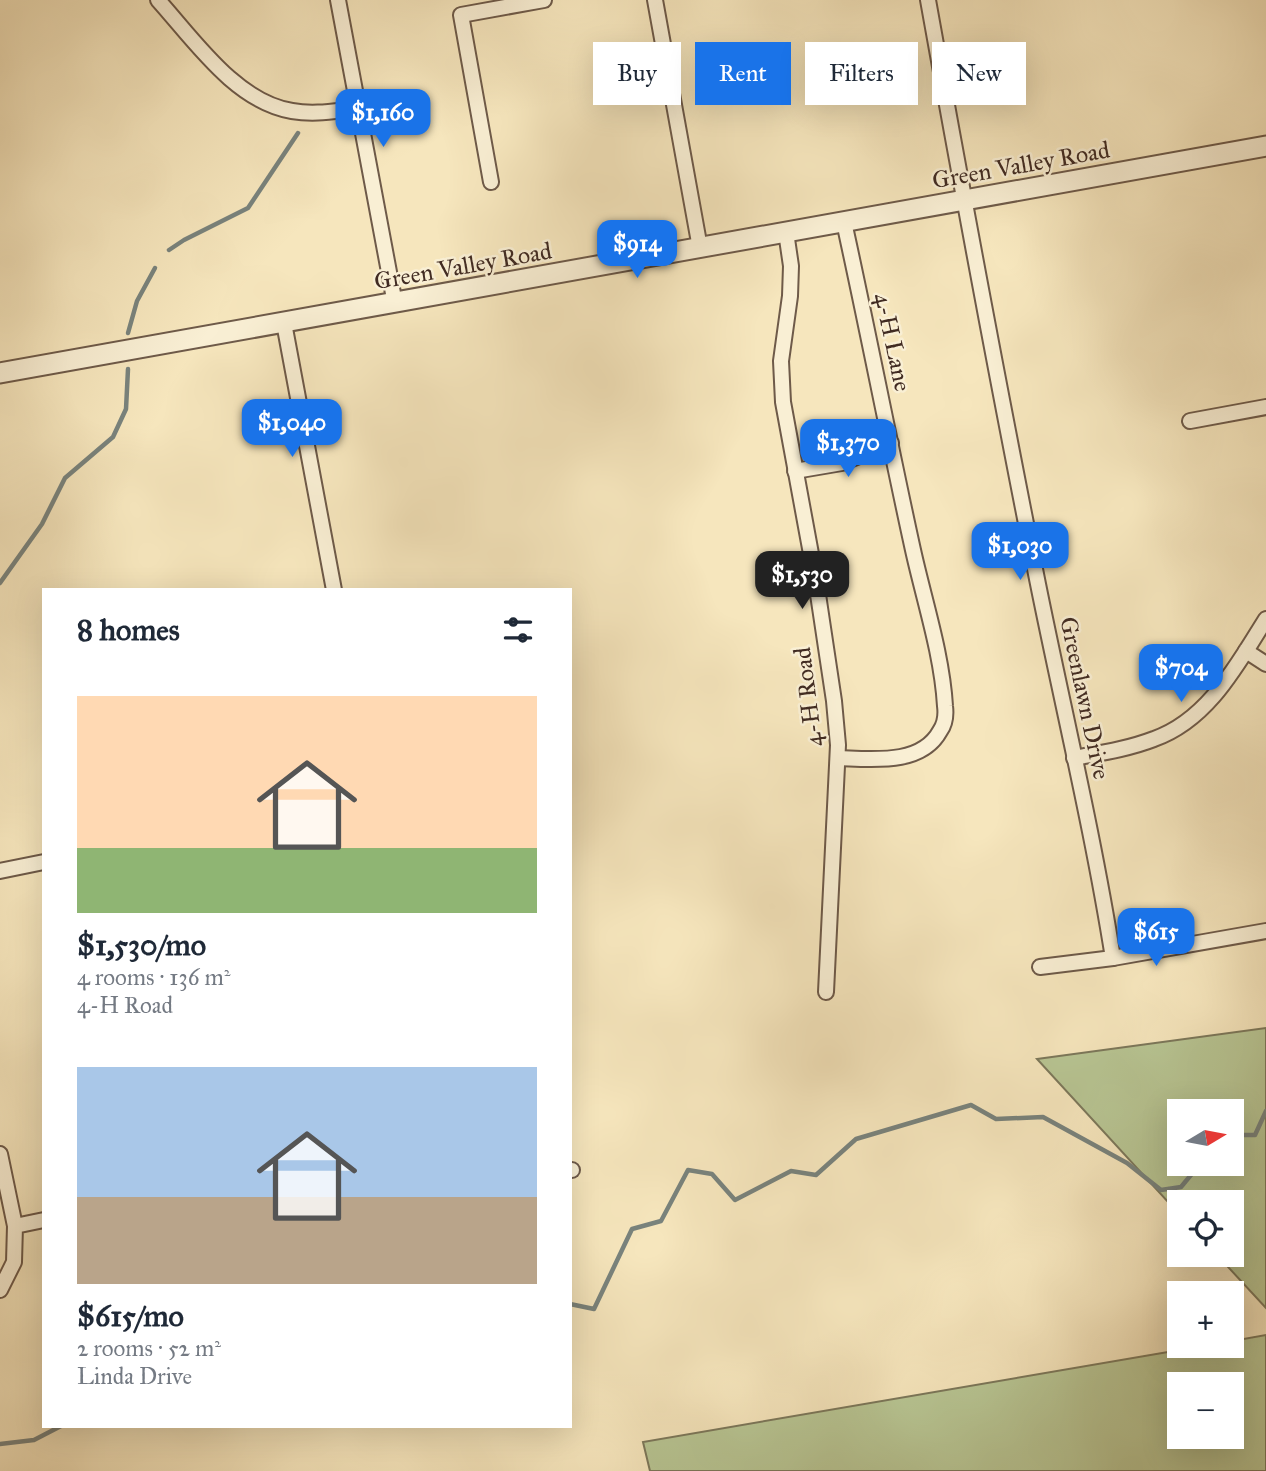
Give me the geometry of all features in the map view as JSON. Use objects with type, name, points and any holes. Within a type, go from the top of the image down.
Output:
[{"type":"street","points":[[158,0],[236,84],[264,103],[292,111],[317,113],[357,109]]},
{"type":"street","points":[[338,0],[395,304]]},
{"type":"street","points":[[491,182],[461,15],[544,0]]},
{"type":"street","points":[[655,0],[700,248]]},
{"type":"street","name":"Greenlawn Drive","points":[[928,0],[964,200],[1113,958]]},
{"type":"street","name":"Green Valley Road","points":[[0,373],[1266,146]]},
{"type":"street","name":"4-H Lane","points":[[838,758],[892,758],[918,751],[936,737],[945,719],[943,682],[844,222]]},
{"type":"street","name":"4-H Road","points":[[786,232],[791,266],[790,296],[781,361],[783,402],[816,581],[834,701],[838,758],[826,992]]},
{"type":"street","points":[[284,323],[334,588]]},
{"type":"street","points":[[1190,422],[1266,407]]},
{"type":"street","points":[[795,471],[842,463],[891,443]]},
{"type":"street","points":[[1074,758],[1127,748],[1155,739],[1181,726],[1203,708],[1225,683],[1266,619]]},
{"type":"street","points":[[1246,651],[1266,664]]},
{"type":"street","points":[[0,871],[42,862]]},
{"type":"street","points":[[1040,967],[1113,958],[1266,931]]},
{"type":"street","points":[[0,1154],[15,1226],[14,1262],[0,1290]]},
{"type":"street","points":[[15,1226],[42,1220]]},
{"type":"green space","points":[[1266,1028],[1266,1308],[1244,1281],[1228,1267],[1244,1267],[1244,1190],[1167,1190],[1167,1201],[1037,1059]]},
{"type":"green space","points":[[1266,1335],[1266,1471],[650,1471],[643,1442],[1167,1352],[1167,1358],[1244,1358],[1244,1339]]},
{"type":"waterway","points":[[169,250],[248,208],[298,133]]},
{"type":"waterway","points":[[128,333],[137,301],[155,268]]},
{"type":"waterway","points":[[0,583],[42,524],[65,478],[113,437],[126,409],[128,369]]},
{"type":"waterway","points":[[572,1304],[594,1309],[632,1229],[661,1221],[688,1170],[712,1174],[735,1200],[791,1171],[816,1175],[856,1139],[971,1105],[996,1119],[1043,1117],[1127,1163],[1161,1190],[1181,1187],[1190,1176]]},
{"type":"waterway","points":[[1244,1135],[1255,1135],[1266,1111]]},
{"type":"waterway","points":[[0,1444],[34,1440],[57,1428]]}]
